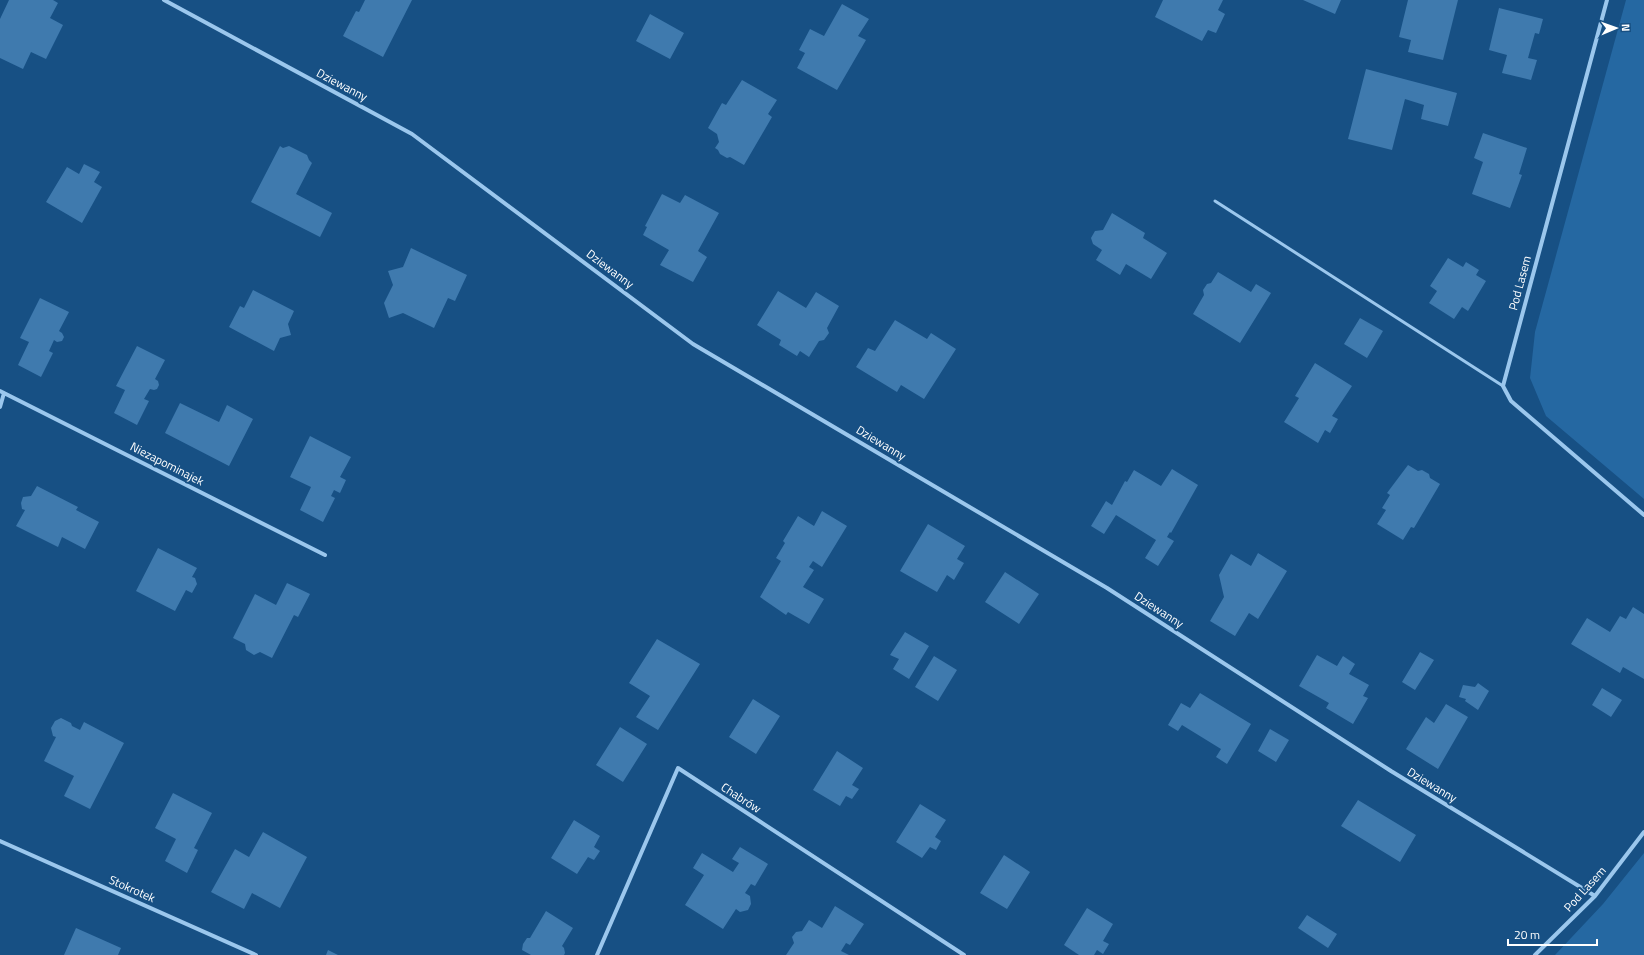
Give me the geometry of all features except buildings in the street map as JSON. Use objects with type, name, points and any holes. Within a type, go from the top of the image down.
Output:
[{"type":"street","name":"Dziewanny","points":[[164,0],[412,134],[694,344],[1107,588],[1391,771],[1595,896]]},
{"type":"street","name":"Pod Lasem","points":[[1503,386],[1608,0]]},
{"type":"street","points":[[1503,386],[1511,401],[1644,515]]},
{"type":"street","points":[[0,406],[2,392]]},
{"type":"street","name":"Niezapominajek","points":[[2,392],[325,555]]},
{"type":"street","name":"Chabrów","points":[[598,955],[678,768],[964,955]]},
{"type":"street","name":"Pod Lasem","points":[[1535,955],[1595,896],[1644,832]]},
{"type":"street","name":"Stokrotek","points":[[0,841],[256,955]]},
{"type":"lane","points":[[1215,201],[1503,386]]},
{"type":"shaded area","points":[[1626,0],[1644,0],[1644,499],[1546,416],[1530,378],[1535,332]]},
{"type":"shaded area","points":[[1644,853],[1644,955],[1555,955],[1603,904]]}]
